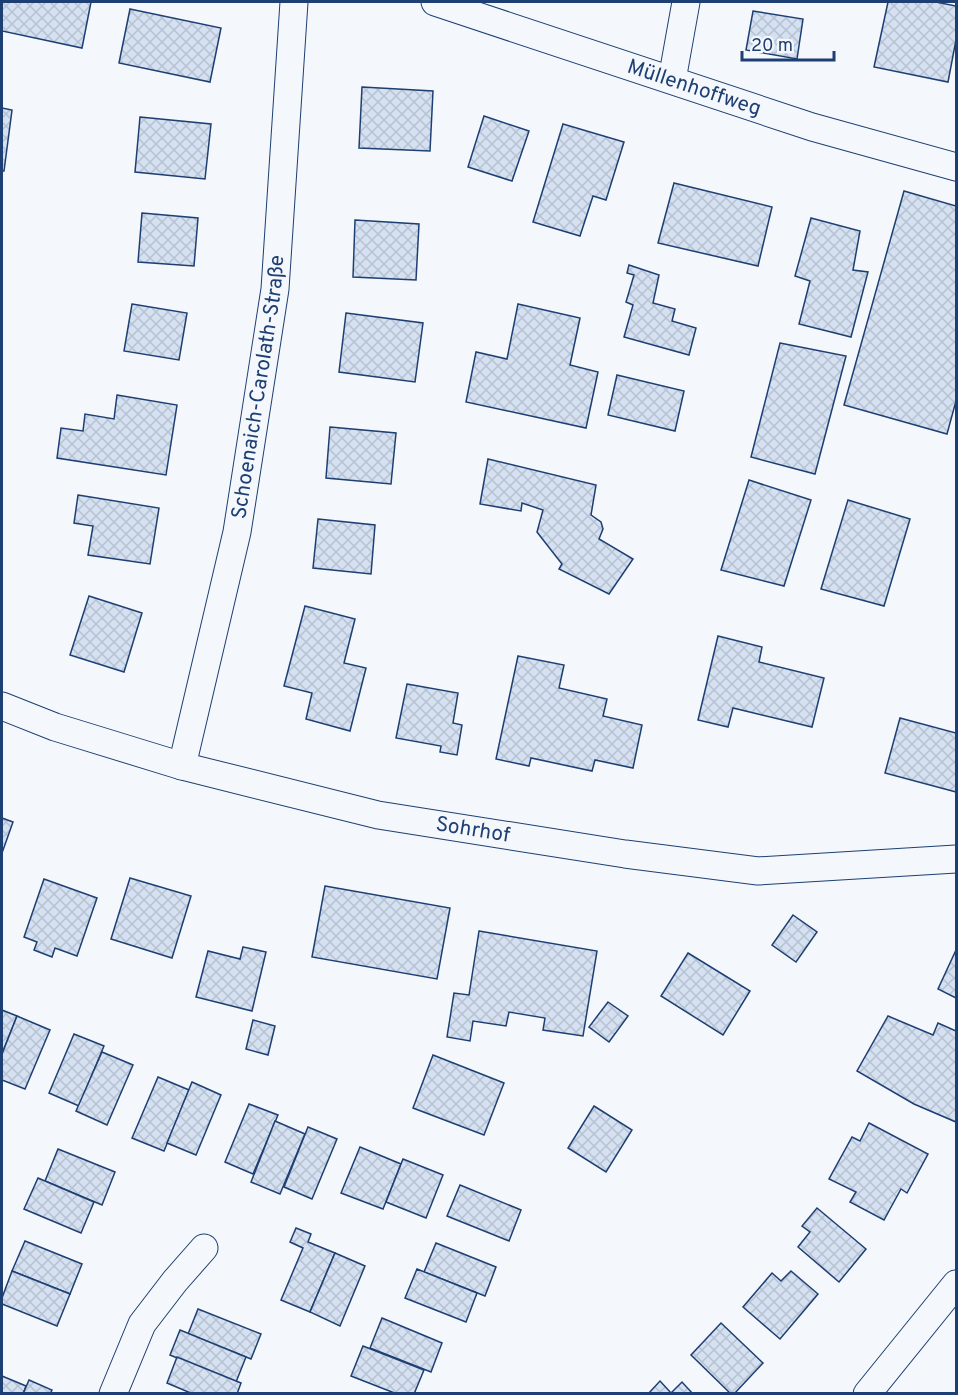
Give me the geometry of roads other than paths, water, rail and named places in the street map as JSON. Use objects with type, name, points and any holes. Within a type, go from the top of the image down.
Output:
[{"type":"street","name":"Schoenaich-Carolath-Straße","points":[[182,766],[237,532],[275,290],[294,2]]},
{"type":"street","name":"Müllenhoffweg","points":[[435,2],[812,127],[957,167]]},
{"type":"street","points":[[672,80],[686,2]]},
{"type":"street","name":"Sohrhof","points":[[2,706],[55,727],[182,766],[378,815],[625,854],[758,871],[957,859]]},
{"type":"street","points":[[113,1394],[142,1324],[204,1248]]},
{"type":"street","points":[[867,1394],[957,1284]]}]
